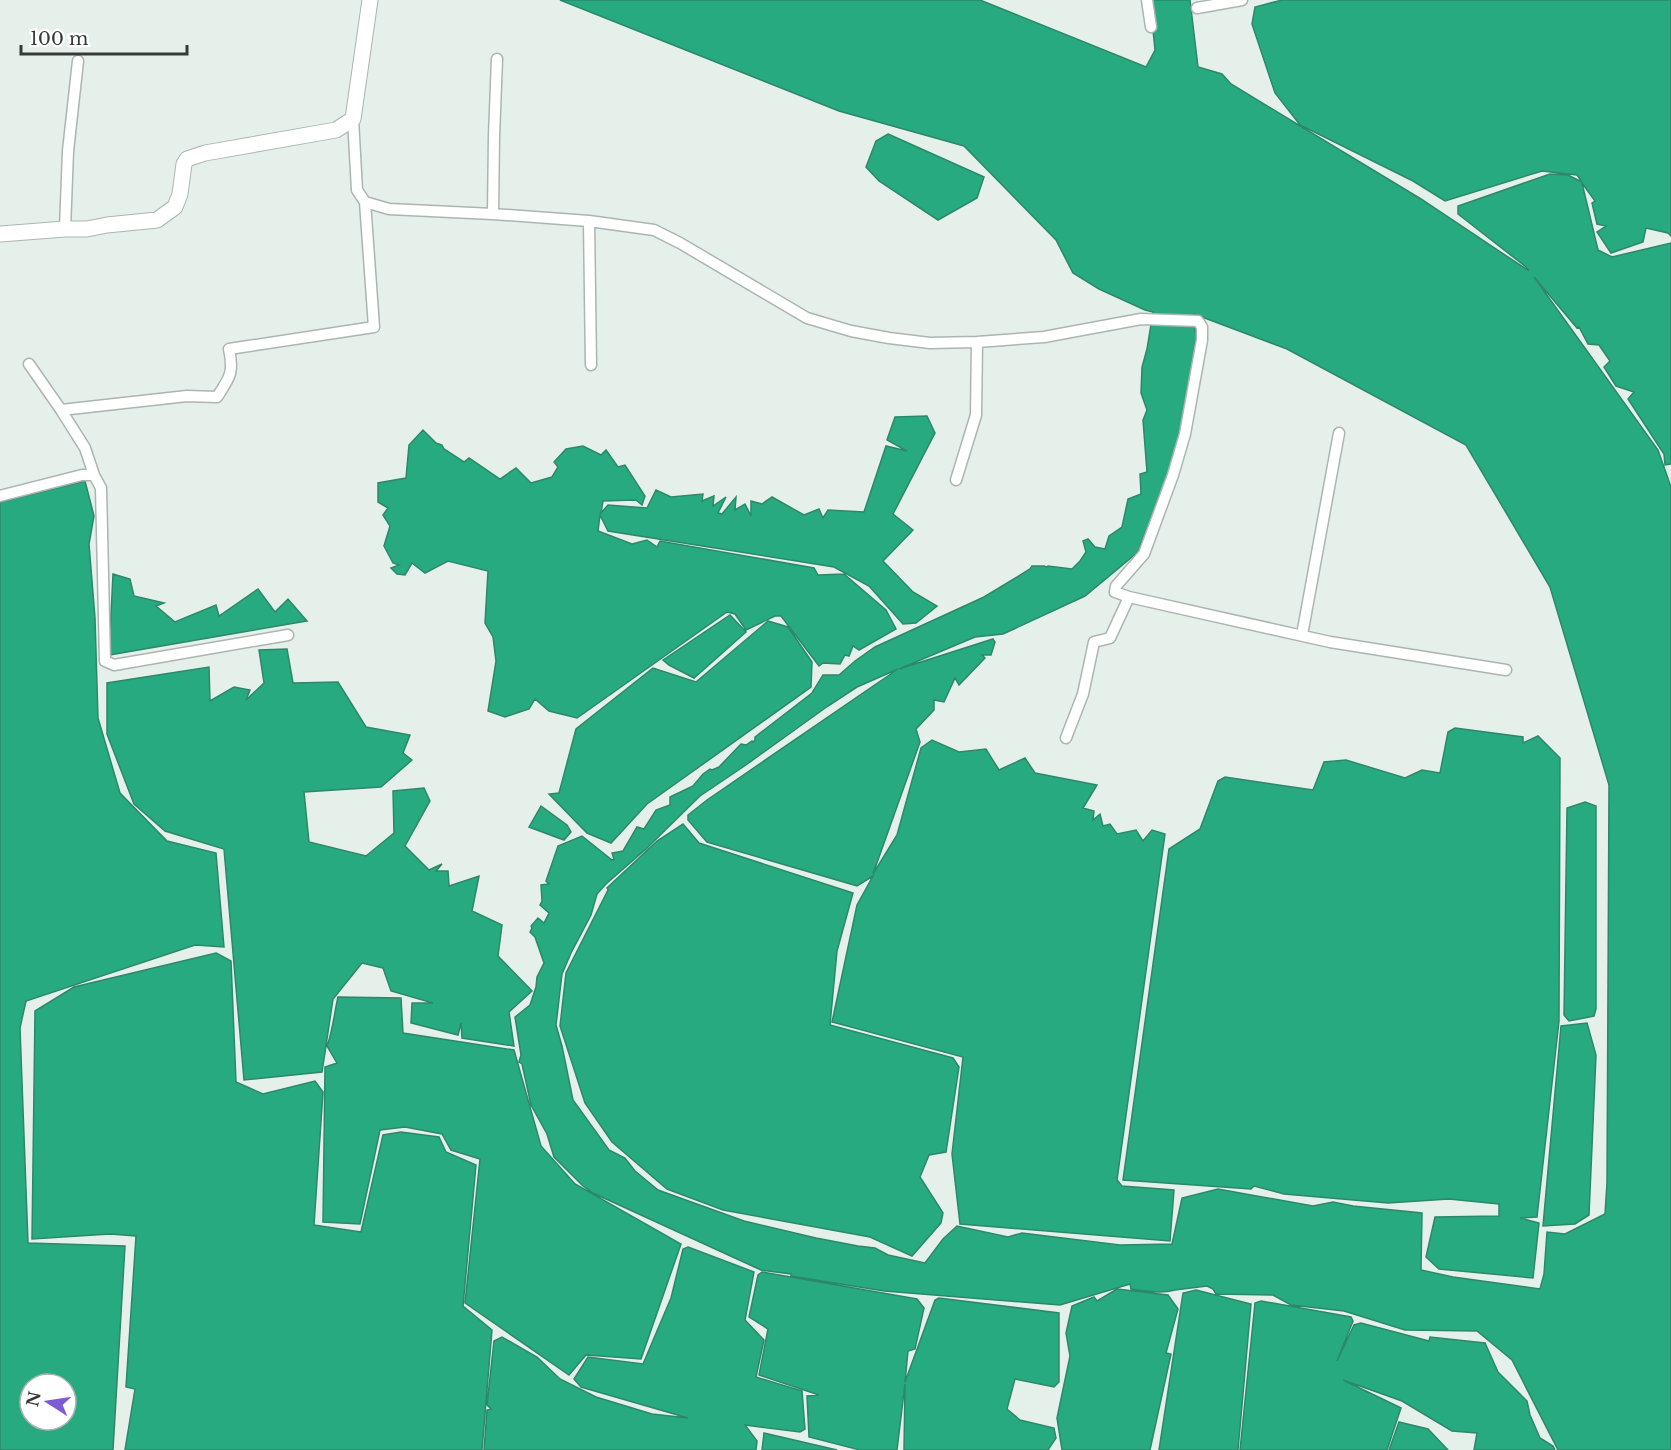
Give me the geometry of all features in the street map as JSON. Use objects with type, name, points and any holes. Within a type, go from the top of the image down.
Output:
[{"type":"main road","points":[[0,234],[87,229],[157,220],[175,207],[187,159],[205,153],[336,130],[353,119],[370,0]]},
{"type":"street","points":[[1147,0],[1151,27]]},
{"type":"street","points":[[1197,8],[1242,0]]},
{"type":"street","points":[[493,214],[497,59]]},
{"type":"street","points":[[65,229],[68,151],[78,61]]},
{"type":"street","points":[[61,410],[187,396],[217,397],[228,380],[233,366],[229,349],[374,327],[365,202],[357,190],[353,119]]},
{"type":"street","points":[[365,202],[389,209],[589,221],[654,230],[807,318],[851,331],[889,338],[930,343],[977,342],[1044,337],[1142,320],[1198,321],[1202,327],[1202,340],[1185,434],[1173,475],[1144,554],[1116,586],[1115,591],[1130,597],[1330,642],[1506,670]]},
{"type":"street","points":[[589,221],[591,365]]},
{"type":"street","points":[[957,480],[976,415],[977,342]]},
{"type":"street","points":[[29,364],[85,448],[94,476],[101,488],[105,661],[114,665],[288,635]]},
{"type":"street","points":[[1302,635],[1339,433]]},
{"type":"street","points":[[0,496],[82,475],[94,476]]},
{"type":"street","points":[[1066,738],[1083,694],[1094,642],[1110,638],[1130,597]]},
{"type":"shaded area","points":[[560,0],[980,0],[1146,67],[1155,50],[1150,0],[1190,0],[1198,67],[1222,74],[1231,84],[1421,199],[1529,271],[1458,214],[1458,206],[1550,174],[1568,175],[1582,182],[1577,175],[1542,171],[1445,201],[1413,181],[1300,125],[1275,93],[1252,24],[1255,7],[1282,0],[1671,0],[1671,236],[1668,233],[1646,228],[1643,242],[1611,253],[1597,232],[1606,226],[1597,224],[1592,203],[1595,201],[1582,183],[1598,250],[1612,257],[1671,243],[1671,464],[1665,465],[1664,454],[1628,399],[1634,392],[1616,386],[1604,367],[1610,361],[1599,345],[1588,344],[1579,327],[1577,328],[1534,277],[1658,450],[1671,487],[1671,1450],[1558,1450],[1512,1360],[1477,1331],[1405,1330],[1344,1311],[1291,1305],[1273,1295],[1216,1294],[1207,1286],[1159,1292],[1131,1289],[1130,1284],[1060,1305],[884,1291],[791,1276],[791,1274],[761,1270],[593,1193],[554,1157],[547,1134],[531,1105],[522,1064],[519,1062],[521,1055],[515,1017],[530,1005],[537,977],[544,963],[535,937],[530,932],[531,926],[538,918],[544,923],[549,913],[540,905],[541,885],[549,884],[546,881],[558,846],[582,836],[612,860],[614,859],[612,853],[623,851],[637,827],[644,829],[656,810],[670,805],[670,797],[693,786],[710,769],[719,767],[741,744],[746,745],[753,742],[755,737],[812,693],[823,675],[839,675],[875,647],[984,597],[1032,566],[1072,569],[1086,552],[1083,541],[1088,539],[1095,547],[1105,549],[1109,536],[1122,527],[1128,499],[1141,494],[1140,474],[1147,472],[1143,420],[1147,410],[1141,393],[1142,367],[1153,312],[1099,289],[1073,273],[1056,240],[964,146],[839,111]],"holes":[[[1194,314],[1287,349],[1466,445],[1550,587],[1609,785],[1605,1214],[1565,1234],[1547,1232],[1544,1274],[1540,1289],[1453,1277],[1421,1270],[1422,1213],[1333,1202],[1313,1206],[1218,1189],[1182,1198],[1172,1244],[1120,1245],[1022,1233],[1008,1237],[957,1226],[943,1239],[925,1263],[888,1255],[875,1248],[816,1238],[744,1221],[658,1190],[635,1171],[625,1158],[609,1150],[573,1100],[556,1025],[562,974],[591,915],[597,894],[700,796],[857,687],[898,669],[707,800],[688,815],[688,820],[707,842],[857,886],[873,876],[857,905],[832,1022],[963,1057],[952,1154],[960,1224],[1170,1241],[1174,1190],[1122,1186],[1117,1180],[1165,834],[1152,830],[1143,841],[1136,830],[1117,834],[1110,824],[1103,826],[1100,814],[1093,820],[1094,811],[1083,808],[1097,785],[1035,773],[1025,758],[999,770],[986,749],[959,752],[932,740],[921,748],[897,835],[873,874],[920,742],[916,729],[934,710],[934,700],[944,702],[955,678],[959,685],[985,658],[982,655],[991,655],[995,642],[993,639],[899,669],[975,637],[1003,634],[1085,596],[1138,552],[1178,448],[1196,339]]]},
{"type":"shaded area","points":[[888,134],[984,177],[977,198],[938,220],[879,181],[866,167],[876,141]]},
{"type":"shaded area","points":[[927,416],[935,433],[893,514],[913,530],[883,561],[913,592],[937,606],[916,623],[903,624],[869,586],[834,567],[608,531],[600,515],[598,531],[632,544],[647,540],[657,547],[660,541],[814,568],[818,575],[844,574],[886,610],[896,629],[859,650],[853,646],[849,656],[845,655],[840,664],[823,663],[819,666],[781,616],[775,616],[746,630],[735,614],[727,612],[577,718],[549,711],[535,699],[529,709],[505,717],[488,711],[496,661],[493,637],[485,623],[488,571],[448,561],[425,573],[412,563],[405,575],[397,574],[391,568],[399,565],[393,563],[384,546],[390,526],[383,515],[388,508],[378,502],[378,483],[406,478],[409,445],[423,430],[436,443],[464,462],[469,458],[500,479],[516,468],[531,483],[552,477],[558,467],[554,462],[566,449],[583,446],[601,455],[606,450],[618,467],[625,465],[645,496],[642,505],[636,500],[603,501],[601,513],[608,505],[647,508],[656,490],[671,497],[703,494],[702,501],[714,496],[713,506],[726,497],[718,513],[722,514],[736,497],[735,510],[745,504],[751,516],[751,501],[762,504],[772,497],[804,515],[819,509],[823,518],[828,510],[864,512],[886,446],[907,451],[887,440],[895,417]]},
{"type":"shaded area","points":[[85,481],[94,516],[89,544],[95,618],[98,718],[120,793],[167,841],[216,853],[224,947],[195,945],[26,1001],[20,1028],[28,1243],[125,1246],[113,1450],[0,1450],[0,502]]},
{"type":"shaded area","points":[[113,574],[130,579],[134,596],[164,603],[156,606],[175,622],[216,605],[219,616],[258,589],[275,612],[288,599],[307,621],[109,655]]},
{"type":"shaded area","points":[[730,615],[746,632],[694,678],[663,660]]},
{"type":"shaded area","points":[[768,621],[788,627],[812,662],[811,687],[647,804],[611,843],[587,833],[549,794],[559,793],[576,729],[653,668],[696,682]]},
{"type":"shaded area","points":[[287,649],[293,683],[338,682],[366,727],[410,735],[403,753],[412,760],[381,787],[304,792],[309,842],[366,856],[394,833],[393,791],[424,788],[430,801],[405,846],[429,870],[442,864],[436,871],[448,871],[449,886],[479,876],[472,911],[502,925],[498,956],[532,991],[509,1012],[514,1046],[462,1038],[461,1023],[458,1035],[411,1023],[412,1003],[433,1003],[391,991],[383,968],[362,963],[333,999],[322,1072],[244,1080],[224,849],[165,831],[134,804],[107,734],[107,683],[209,667],[210,701],[234,687],[250,690],[246,700],[264,683],[259,650]]},
{"type":"shaded area","points":[[1455,728],[1523,737],[1523,743],[1538,736],[1560,758],[1559,1021],[1537,1217],[1520,1218],[1539,1223],[1533,1278],[1439,1269],[1426,1257],[1435,1217],[1499,1216],[1499,1204],[1449,1199],[1388,1203],[1284,1194],[1254,1186],[1251,1189],[1123,1180],[1169,849],[1200,829],[1218,781],[1225,777],[1313,790],[1324,762],[1346,760],[1405,778],[1422,770],[1440,773],[1448,732]]},
{"type":"shaded area","points":[[1585,802],[1596,806],[1596,1009],[1594,1016],[1569,1021],[1564,1015],[1567,808]]},
{"type":"shaded area","points":[[541,806],[567,825],[571,832],[564,840],[529,827]]},
{"type":"shaded area","points":[[683,824],[699,843],[853,893],[837,951],[830,1025],[953,1058],[959,1067],[946,1152],[929,1155],[920,1177],[943,1213],[941,1223],[912,1256],[870,1237],[723,1210],[667,1189],[612,1142],[585,1103],[560,1026],[566,973],[607,888],[657,841]]},
{"type":"shaded area","points":[[216,953],[231,961],[236,1082],[263,1094],[315,1081],[323,1092],[314,1225],[361,1232],[383,1135],[401,1132],[439,1137],[446,1152],[476,1165],[463,1306],[492,1330],[482,1450],[125,1450],[135,1389],[126,1387],[136,1236],[110,1234],[32,1239],[35,1011],[74,987]]},
{"type":"shaded area","points":[[338,997],[401,998],[403,1033],[514,1050],[541,1146],[575,1184],[681,1244],[641,1359],[586,1355],[569,1375],[465,1303],[480,1159],[451,1150],[442,1134],[405,1127],[380,1130],[360,1224],[323,1222],[325,1067],[337,1063],[327,1046]]},
{"type":"shaded area","points":[[1587,1023],[1596,1055],[1589,1215],[1575,1224],[1543,1226],[1561,1026]]},
{"type":"shaded area","points":[[688,1247],[754,1272],[745,1320],[764,1340],[756,1377],[802,1391],[805,1429],[800,1432],[745,1425],[757,1441],[756,1450],[484,1450],[487,1410],[491,1409],[487,1405],[494,1341],[502,1337],[537,1357],[560,1379],[596,1397],[652,1414],[688,1418],[581,1387],[574,1379],[588,1357],[643,1364],[671,1298],[683,1249]]},
{"type":"shaded area","points":[[762,1272],[917,1299],[924,1308],[915,1349],[908,1351],[905,1382],[935,1300],[939,1298],[1059,1313],[1059,1382],[1054,1387],[1015,1379],[1007,1409],[1020,1420],[1054,1428],[1056,1438],[1048,1450],[904,1450],[905,1384],[897,1450],[860,1450],[809,1437],[807,1396],[819,1395],[759,1375],[768,1329],[749,1317],[758,1275]]},
{"type":"shaded area","points":[[1117,1289],[1168,1295],[1178,1309],[1166,1353],[1171,1354],[1150,1450],[1062,1450],[1057,1418],[1070,1356],[1066,1333],[1072,1306],[1094,1297],[1097,1301]]},
{"type":"shaded area","points":[[1196,1290],[1251,1304],[1238,1450],[1159,1450],[1183,1293]]},
{"type":"shaded area","points":[[1261,1301],[1351,1317],[1353,1321],[1337,1361],[1354,1325],[1361,1323],[1429,1341],[1430,1337],[1485,1343],[1498,1372],[1527,1401],[1530,1415],[1540,1438],[1553,1446],[1555,1450],[1474,1450],[1477,1433],[1452,1431],[1402,1401],[1343,1380],[1401,1408],[1387,1450],[1240,1450],[1255,1303]]},
{"type":"shaded area","points":[[1399,1422],[1428,1429],[1448,1450],[1389,1450]]},
{"type":"shaded area","points":[[764,1433],[837,1450],[762,1450]]}]
